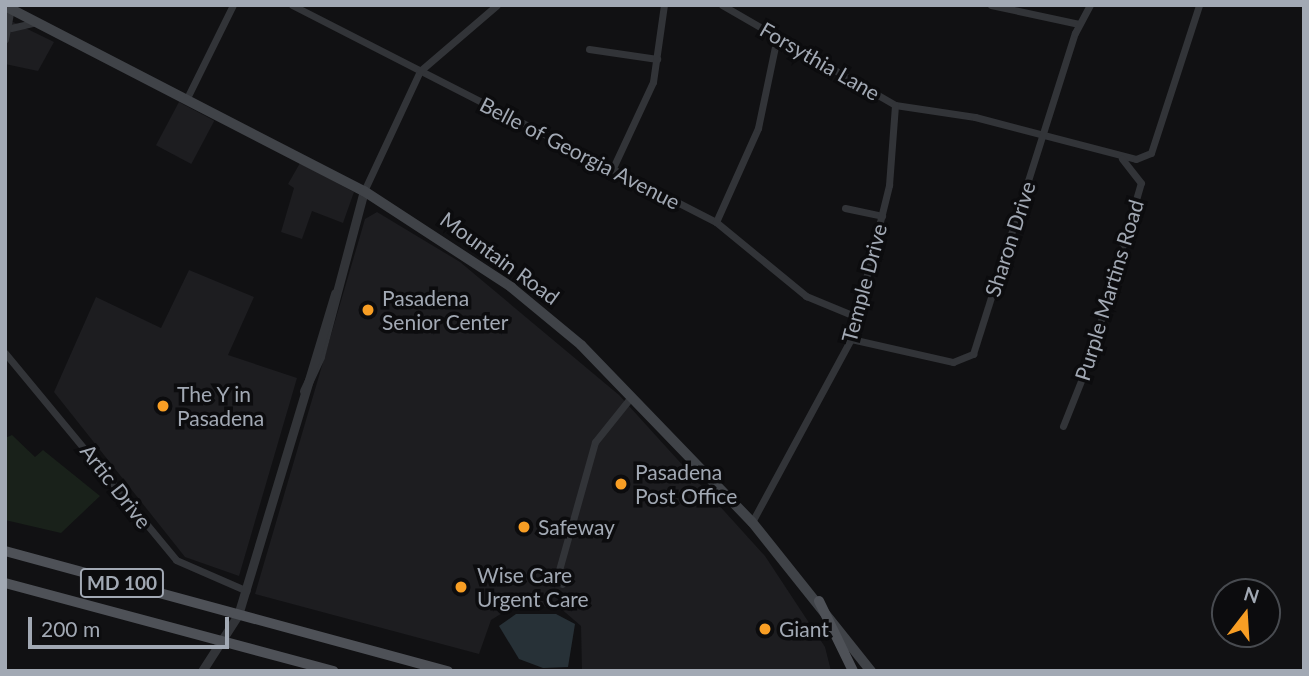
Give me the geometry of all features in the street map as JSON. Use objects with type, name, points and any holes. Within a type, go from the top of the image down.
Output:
[{"type":"main road","name":"Mountain Road","points":[[8,8],[188,96],[364,191],[512,288],[631,397],[752,522],[818,601],[871,671]]},
{"type":"main road","name":"MD 100","points":[[5,551],[448,671]]},
{"type":"main road","name":"MD 100","points":[[5,583],[333,671]]},
{"type":"main road","points":[[818,601],[853,671]]},
{"type":"street","points":[[188,96],[233,5]]},
{"type":"street","name":"Belle of Georgia Avenue","points":[[292,5],[716,222],[806,296],[857,317]]},
{"type":"street","points":[[201,671],[224,642],[247,591],[364,191],[420,71],[497,5]]},
{"type":"street","points":[[612,170],[644,109],[657,60],[664,5]]},
{"type":"street","name":"Forsythia Lane","points":[[722,5],[895,105],[1043,134]]},
{"type":"street","points":[[991,5],[1079,24]]},
{"type":"street","name":"Sharon Drive","points":[[851,339],[953,362],[973,354],[1079,24],[1090,5]]},
{"type":"street","points":[[1043,134],[1122,159],[1151,153],[1199,5]]},
{"type":"street","points":[[5,39],[11,28],[8,8]]},
{"type":"street","points":[[11,28],[36,22]]},
{"type":"street","points":[[716,222],[758,128],[776,37]]},
{"type":"street","points":[[589,49],[657,60]]},
{"type":"street","name":"Temple Drive","points":[[752,522],[851,339],[882,216],[895,105]]},
{"type":"street","name":"Purple Martins Road","points":[[1063,426],[1090,358],[1141,183],[1122,159]]},
{"type":"street","points":[[845,208],[882,216]]},
{"type":"street","name":"Artic Drive","points":[[5,353],[176,560],[247,591]]},
{"type":"street","points":[[562,584],[558,570],[595,442],[631,397]]},
{"type":"shaded area","points":[[5,18],[54,42],[38,71],[5,64]]},
{"type":"shaded area","points":[[179,102],[214,121],[191,164],[156,145]]},
{"type":"shaded area","points":[[300,163],[354,192],[343,223],[312,211],[302,239],[281,232],[294,188],[288,184]]},
{"type":"shaded area","points":[[377,212],[460,262],[619,395],[765,556],[825,647],[831,671],[582,671],[581,626],[559,607],[512,607],[491,620],[479,654],[255,594],[365,219]]},
{"type":"shaded area","points":[[189,270],[254,297],[228,355],[297,378],[239,576],[185,557],[54,392],[96,297],[161,328]]},
{"type":"shaded area","points":[[12,435],[35,457],[43,450],[100,496],[61,533],[5,520],[5,438]]},
{"type":"shaded area","points":[[516,614],[556,614],[575,624],[568,667],[543,668],[519,659],[499,626]]},
{"type":"place","name":"Pasadena Senior Center","points":[[368,310]]},
{"type":"place","name":"The Y in Pasadena","points":[[163,406]]},
{"type":"place","name":"Pasadena Post Office","points":[[621,484]]},
{"type":"place","name":"Safeway","points":[[524,527]]},
{"type":"place","name":"Wise Care Urgent Care","points":[[461,587]]},
{"type":"place","name":"Giant","points":[[765,629]]}]
